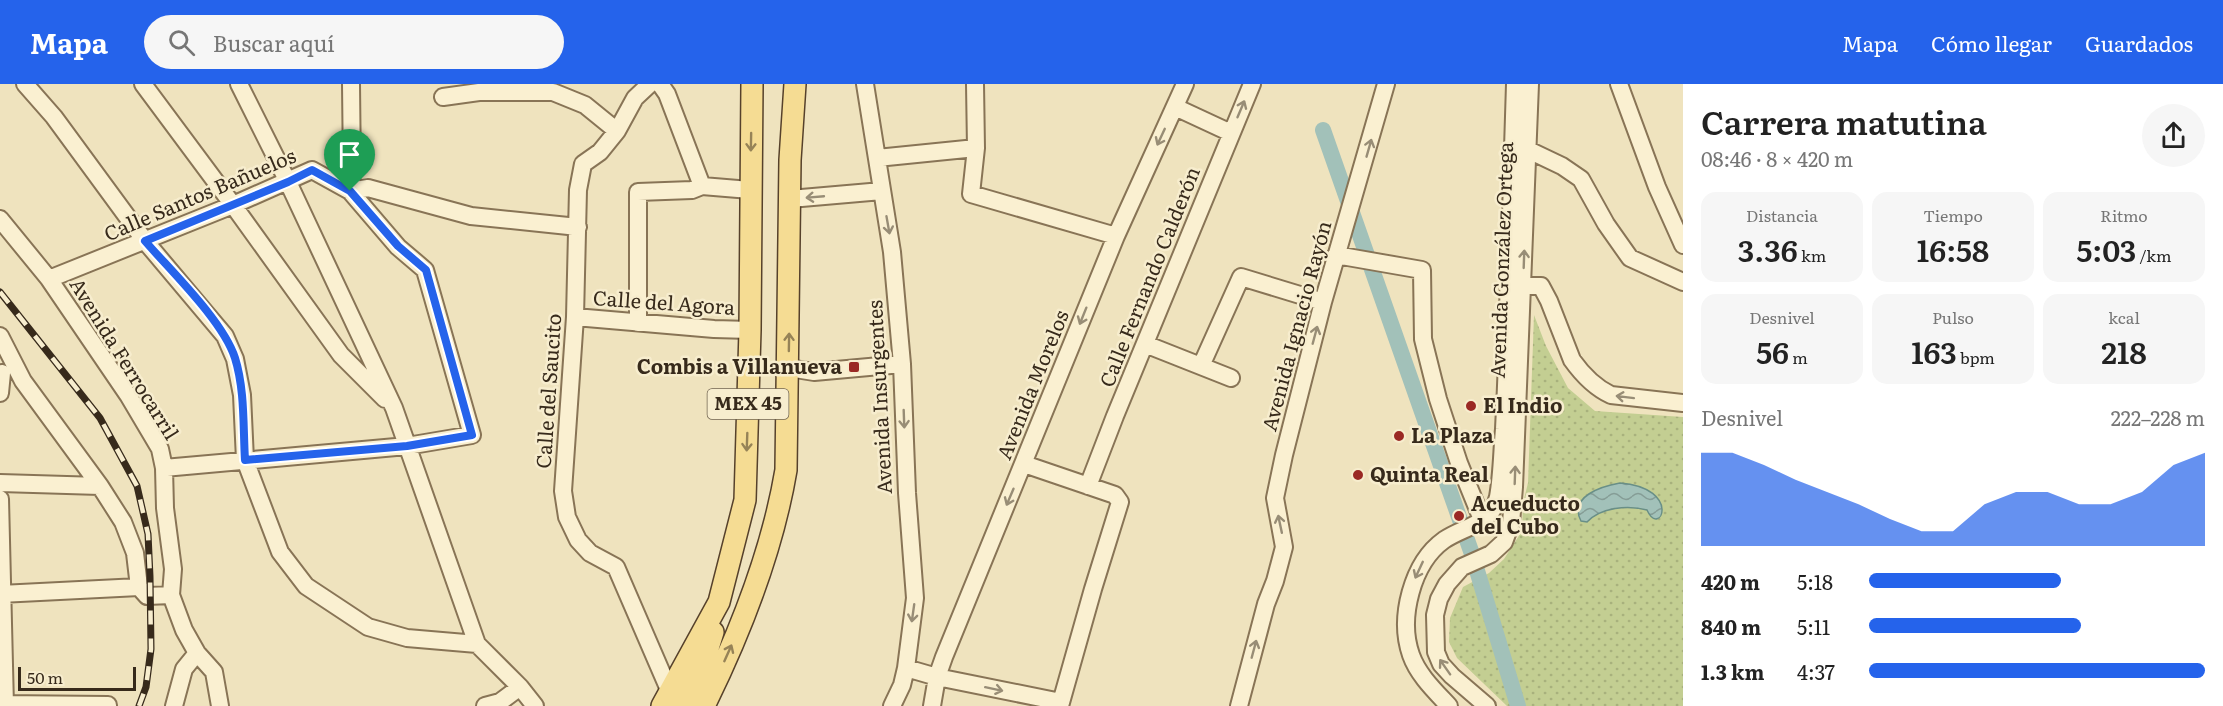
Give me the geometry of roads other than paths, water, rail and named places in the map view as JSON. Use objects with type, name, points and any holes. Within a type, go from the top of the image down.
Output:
[{"type":"main road","name":"MEX 45","points":[[672,701],[719,602],[745,500],[750,330],[752,84]]},
{"type":"main road","name":"MEX 45","points":[[704,706],[757,585],[779,514],[786,470],[790,160],[795,84]]},
{"type":"street","points":[[25,84],[54,117],[145,241],[225,336],[235,359],[242,395],[245,460],[280,552],[306,586],[368,627],[407,638],[477,644]]},
{"type":"street","points":[[143,84],[341,355],[394,408]]},
{"type":"street","points":[[239,84],[288,182],[394,408],[477,644],[520,687],[535,706]]},
{"type":"street","points":[[164,468],[407,446],[472,435],[426,270],[398,246],[350,191],[352,173],[351,84]]},
{"type":"street","name":"Calle del Saucito","points":[[650,84],[635,98],[617,131],[600,152],[582,164],[578,190],[574,317],[563,490],[567,517],[578,540],[590,553],[616,567],[672,701]]},
{"type":"street","points":[[660,84],[667,94],[702,186]]},
{"type":"street","name":"Avenida Insurgentes","points":[[865,84],[892,252],[902,364],[907,493],[915,598],[906,668],[902,685],[892,706]]},
{"type":"street","points":[[975,84],[975,148],[971,194],[1116,236]]},
{"type":"street","name":"Avenida Morelos","points":[[932,706],[937,677],[1116,236],[1185,84]]},
{"type":"street","name":"Calle Fernando Calderón","points":[[1088,486],[1252,84]]},
{"type":"street","name":"Avenida Ignacio Rayón","points":[[1239,706],[1284,547],[1275,498],[1284,455],[1323,302],[1355,199],[1386,84]]},
{"type":"street","name":"Avenida González Ortega","points":[[1487,706],[1441,664],[1436,652],[1435,615],[1439,599],[1462,567],[1491,554],[1503,542],[1511,523],[1514,486],[1520,146],[1515,84]]},
{"type":"street","name":"Avenida González Ortega","points":[[1520,146],[1530,84]]},
{"type":"street","points":[[1619,84],[1657,188],[1683,245]]},
{"type":"street","points":[[442,97],[479,88],[553,92],[585,105],[617,131]]},
{"type":"street","points":[[1175,106],[1231,133]]},
{"type":"street","points":[[1520,146],[1562,166],[1581,179],[1606,224],[1630,258],[1683,282]]},
{"type":"street","points":[[877,158],[975,148]]},
{"type":"street","name":"Calle Santos Bañuelos","points":[[49,279],[233,205],[312,170],[350,191],[368,188],[471,216],[578,227]]},
{"type":"street","points":[[638,323],[638,192],[692,190],[702,186],[750,190]]},
{"type":"street","points":[[790,200],[882,191]]},
{"type":"street","name":"Avenida Ferrocarril","points":[[0,219],[49,279],[128,395],[160,449],[164,468],[165,508],[173,569],[171,595],[184,630],[197,653],[214,672],[220,706]]},
{"type":"street","points":[[1336,255],[1422,270],[1423,339],[1438,399],[1483,522],[1446,539],[1431,550],[1416,576],[1407,614],[1411,653],[1429,685],[1449,706]]},
{"type":"street","points":[[1201,366],[1242,277],[1323,302]]},
{"type":"street","points":[[1516,286],[1541,286],[1550,301],[1572,360],[1602,391],[1611,395],[1683,403]]},
{"type":"street","name":"Avenida González Ortega","points":[[1483,522],[1490,514],[1497,498],[1501,470],[1508,361],[1516,286]]},
{"type":"street","name":"Calle del Agora","points":[[574,317],[750,330]]},
{"type":"street","points":[[0,336],[5,371],[0,393]]},
{"type":"street","points":[[1145,344],[1231,378]]},
{"type":"street","points":[[789,368],[814,372],[902,364]]},
{"type":"street","points":[[5,371],[100,486],[123,522],[135,554],[139,587],[147,596],[171,595]]},
{"type":"street","points":[[906,668],[1060,704],[1120,502],[1115,495],[1024,464]]},
{"type":"street","points":[[0,483],[100,486]]},
{"type":"street","points":[[0,499],[3,705],[108,705]]},
{"type":"street","points":[[1,594],[139,587]]},
{"type":"street","points":[[174,706],[184,669],[197,653]]},
{"type":"street","points":[[485,706],[500,702],[520,687]]},
{"type":"water","points":[[1620,483],[1640,487],[1653,493],[1660,501],[1661,516],[1657,519],[1652,517],[1647,510],[1615,508],[1600,513],[1587,522],[1581,521],[1578,512],[1583,499],[1597,490]]},
{"type":"waterway","name":"Acueducto del Cubo","points":[[1323,130],[1472,554],[1518,706]]},
{"type":"railway","points":[[0,292],[100,418],[137,486],[148,534],[151,649],[146,687],[139,706]]},
{"type":"place","name":"Combis a Villanueva","points":[[854,367]]},
{"type":"place","name":"El Indio","points":[[1471,406]]},
{"type":"place","name":"La Plaza","points":[[1399,436]]},
{"type":"place","name":"Quinta Real","points":[[1358,475]]},
{"type":"place","name":"Acueducto del Cubo","points":[[1459,516]]}]
